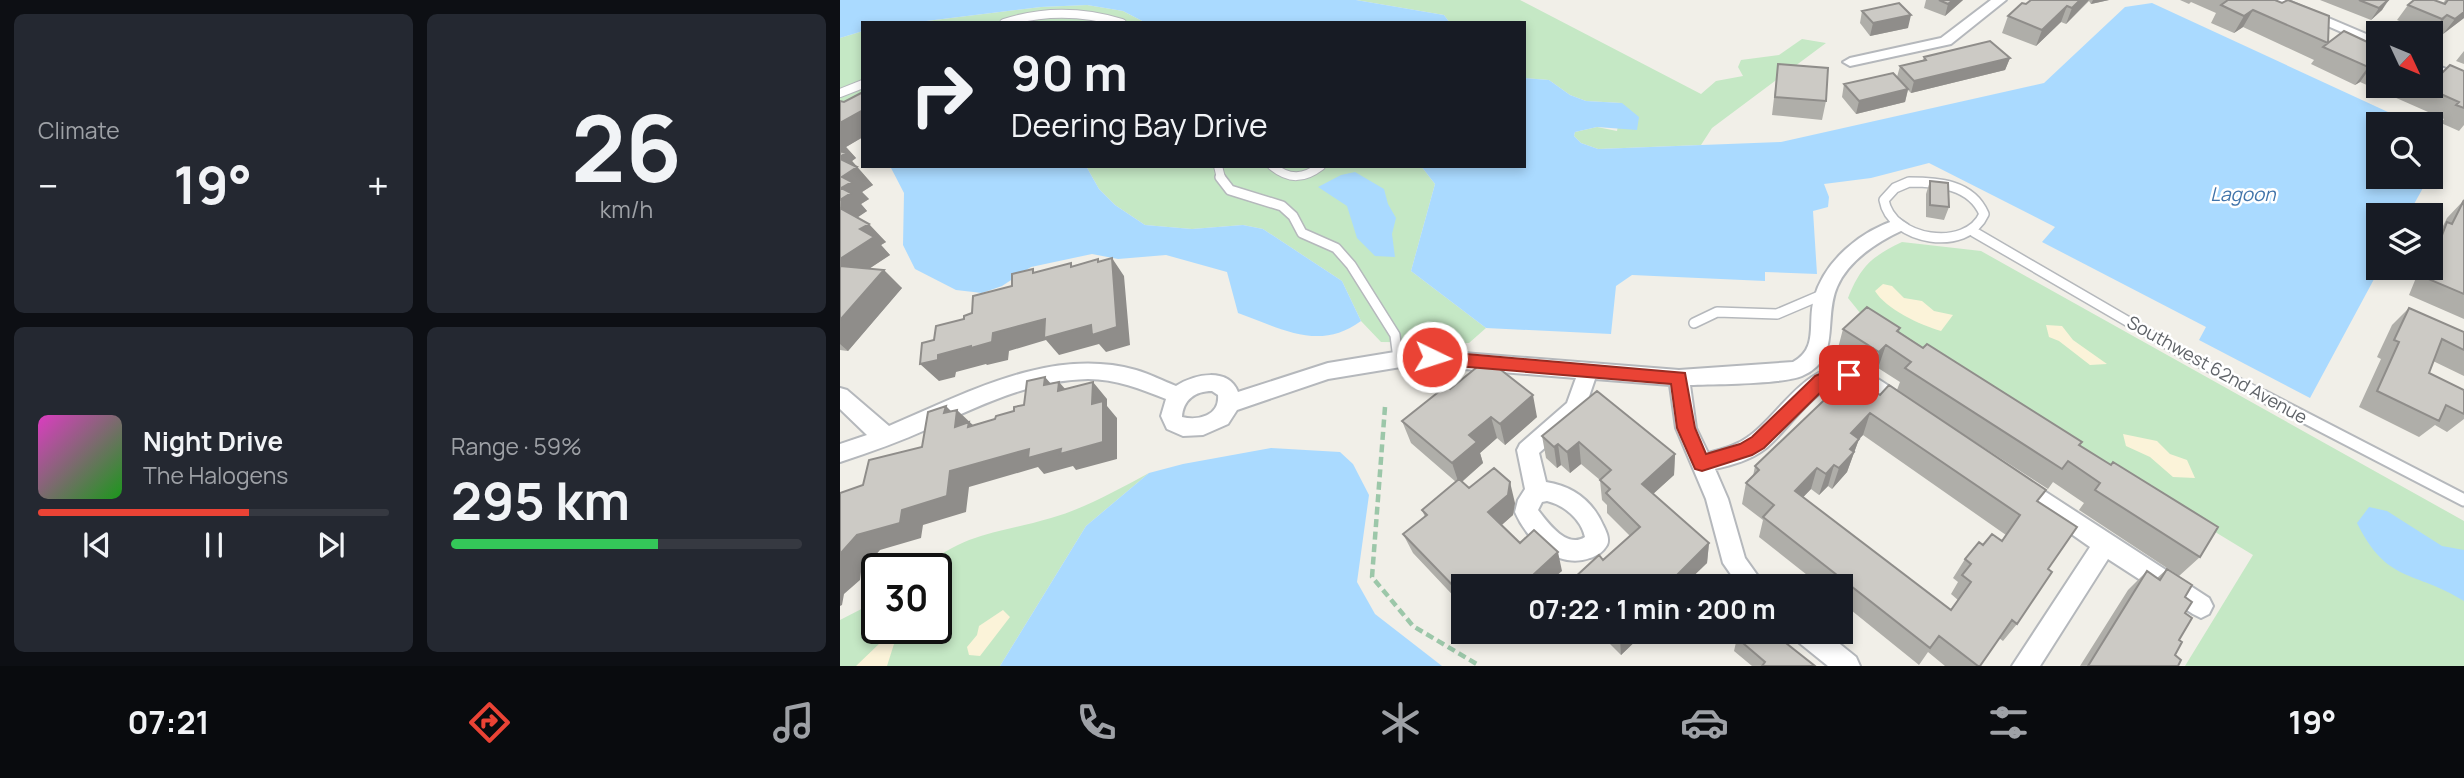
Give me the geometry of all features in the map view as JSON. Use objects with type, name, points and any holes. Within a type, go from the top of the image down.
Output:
[{"type":"street","points":[[1850,62],[1946,41],[1999,0]]},
{"type":"street","points":[[2275,0],[2366,39]]},
{"type":"street","points":[[2443,72],[2464,81]]},
{"type":"street","points":[[1229,404],[1228,391],[1216,383],[1199,384],[1179,396],[1171,408],[1171,416],[1174,422],[1189,429],[1210,424],[1219,418],[1229,404],[1328,371],[1398,359],[1432,357],[1679,378],[1788,371],[1812,362],[1821,346],[1824,294],[1835,275],[1855,252],[1877,234],[1899,225]]},
{"type":"street","points":[[1537,492],[1528,450],[1576,408],[1588,370]]},
{"type":"street","points":[[840,453],[888,436],[976,396],[1050,374],[1098,372],[1126,375],[1179,396]]},
{"type":"street","points":[[1702,464],[1730,456],[1758,442],[1816,385],[1830,376],[1856,377],[1916,416]]},
{"type":"street","points":[[1679,378],[1686,428],[1717,499],[1735,563],[1744,574]]},
{"type":"street","points":[[840,396],[876,430],[888,436]]},
{"type":"street","points":[[2005,476],[2201,606]]},
{"type":"street","points":[[2025,666],[2105,544]]},
{"type":"street","points":[[1820,644],[1847,666]]},
{"type":"lane","points":[[1012,21],[1034,15],[1073,12],[1093,14],[1116,21]]},
{"type":"lane","points":[[840,93],[861,85]]},
{"type":"lane","points":[[1218,168],[1221,180],[1230,190],[1276,203],[1288,210],[1302,233],[1336,248],[1351,265],[1395,335],[1398,359]]},
{"type":"lane","points":[[1275,168],[1291,178],[1305,176],[1318,168]]},
{"type":"lane","points":[[1918,182],[1960,189],[1978,201],[1984,214],[1979,228],[1974,232],[1950,237],[1920,233],[1899,225],[1885,210],[1884,200],[1901,184],[1918,182]]},
{"type":"lane","name":"Southwest 62nd Avenue","points":[[1974,232],[2189,357],[2464,500]]},
{"type":"lane","points":[[1694,323],[1717,312],[1777,314],[1824,294]]},
{"type":"path","points":[[1385,407],[1372,576],[1413,626],[1480,666]]},
{"type":"green space","points":[[1356,0],[1520,0],[1701,94],[1716,81],[1743,76],[1738,67],[1741,60],[1779,55],[1802,39],[1826,43],[1712,128],[1701,145],[1598,149],[1581,143],[1574,136],[1575,132],[1597,127],[1617,131],[1622,103],[1586,101],[1570,95],[1549,80],[1526,78],[1526,21],[1448,21],[1444,15]]},
{"type":"green space","points":[[1087,5],[1123,11],[1142,21],[926,21],[1041,7]]},
{"type":"green space","points":[[861,32],[861,104],[840,107],[840,38]]},
{"type":"green space","points":[[1087,168],[1423,168],[1435,184],[1411,271],[1486,328],[1469,343],[1381,342],[1361,321],[1342,281],[1263,229],[1243,225],[1192,229],[1145,225],[1115,205],[1099,189]]},
{"type":"green space","points":[[1902,242],[1981,251],[2464,521],[2464,666],[2185,666],[2253,555],[1865,319],[1848,298],[1853,287],[1868,264]]},
{"type":"green space","points":[[1149,473],[1086,526],[1000,666],[840,666],[840,620],[861,609],[861,644],[952,644],[952,553],[945,553],[984,535],[1051,518],[1101,498]]},
{"type":"sand","points":[[1883,284],[1892,286],[1904,298],[1922,301],[1934,311],[1953,315],[1941,331],[1923,325],[1904,316],[1880,298],[1875,291]]},
{"type":"sand","points":[[2046,325],[2062,326],[2073,340],[2107,364],[2090,365],[2059,341],[2049,337]]},
{"type":"sand","points":[[2123,434],[2157,441],[2170,454],[2187,460],[2195,478],[2173,477],[2150,457],[2126,446]]},
{"type":"sand","points":[[1003,610],[1010,617],[980,656],[969,655],[967,647],[977,635],[979,626]]},
{"type":"sand","points":[[879,644],[894,644],[887,666],[856,666]]},
{"type":"water","points":[[840,0],[1356,0],[1444,15],[1448,21],[1142,21],[1123,11],[1087,5],[1041,7],[926,21],[861,21],[861,32],[840,38]]},
{"type":"water","name":"Lagoon","points":[[2152,3],[2388,112],[2366,112],[2366,189],[2422,189],[2415,203],[2366,203],[2366,280],[2374,280],[2310,398],[2199,340],[2206,327],[2042,242],[2055,227],[1929,163],[1871,178],[1824,184],[1829,197],[1828,207],[1813,211],[1817,274],[1765,272],[1765,281],[1632,275],[1616,286],[1611,334],[1486,328],[1411,271],[1435,184],[1423,168],[1526,168],[1526,78],[1549,80],[1570,95],[1586,101],[1622,103],[1639,117],[1637,130],[1597,127],[1575,132],[1574,136],[1581,143],[1598,149],[1781,142],[2044,83],[2125,7]]},
{"type":"water","points":[[891,168],[1087,168],[1099,189],[1115,205],[1145,225],[1192,229],[1243,225],[1263,229],[1342,281],[1361,321],[1330,335],[1315,336],[1285,330],[1238,313],[1227,272],[1166,255],[1118,259],[1092,254],[1031,267],[1002,286],[982,293],[956,290],[915,269],[903,245],[904,193]]},
{"type":"water","points":[[1355,172],[1384,189],[1396,218],[1392,234],[1395,257],[1375,256],[1357,238],[1347,206],[1318,187],[1341,175]]},
{"type":"water","points":[[1271,448],[1340,452],[1353,464],[1369,495],[1357,582],[1375,614],[1442,666],[1000,666],[1086,526],[1149,473]]},
{"type":"water","points":[[2369,507],[2387,511],[2442,546],[2464,550],[2464,601],[2403,573],[2379,557],[2357,523]]},
{"type":"building","points":[[2031,0],[2080,0],[2072,8],[2067,6],[2042,30],[2008,16],[2022,3],[2026,4]]},
{"type":"building","points":[[2228,0],[2275,0],[2282,3],[2288,0],[2329,16],[2328,43],[2253,10],[2244,16],[2221,5]]},
{"type":"building","points":[[2359,0],[2388,0],[2379,8]]},
{"type":"building","points":[[2414,0],[2434,0],[2445,4],[2448,0],[2464,0],[2464,12],[2455,19],[2447,15],[2442,19],[2408,5]]},
{"type":"building","points":[[1899,3],[1911,15],[1873,23],[1862,11]]},
{"type":"building","points":[[2344,31],[2366,41],[2366,66],[2323,47]]},
{"type":"building","points":[[1990,41],[2010,58],[1914,81],[1900,66],[1926,60],[1924,57]]},
{"type":"building","points":[[1778,64],[1828,68],[1826,101],[1775,97]]},
{"type":"building","points":[[2450,65],[2464,71],[2464,108],[2456,105],[2459,102],[2443,95],[2443,72]]},
{"type":"building","points":[[1893,73],[1908,89],[1859,101],[1844,84]]},
{"type":"building","points":[[861,93],[861,111],[840,123],[840,101],[844,102]]},
{"type":"building","points":[[840,159],[857,167],[842,177],[852,182],[841,188],[851,193],[840,200]]},
{"type":"building","points":[[1930,181],[1948,183],[1949,207],[1930,205]]},
{"type":"building","points":[[2464,200],[2464,294],[2431,280],[2443,280],[2443,233],[2447,222],[2452,224]]},
{"type":"building","points":[[840,208],[869,224],[860,229],[874,237],[840,259]]},
{"type":"building","points":[[1112,258],[1117,327],[1092,335],[1091,325],[1044,338],[1045,319],[993,333],[992,342],[938,355],[938,360],[920,364],[922,343],[934,340],[936,326],[964,319],[964,316],[972,313],[973,296],[1012,286],[1012,274],[1033,269],[1033,273],[1071,263],[1071,267]]},
{"type":"building","points":[[840,266],[884,270],[840,320]]},
{"type":"building","points":[[1867,307],[1900,328],[1897,331],[1923,348],[1927,344],[2082,442],[2079,445],[2111,465],[2113,462],[2218,527],[2200,557],[2095,490],[2100,483],[2068,461],[2062,469],[1905,368],[1911,362],[1886,345],[1879,352],[1843,329]]},
{"type":"building","points":[[2409,308],[2464,332],[2464,350],[2442,339],[2429,373],[2464,390],[2464,414],[2446,405],[2439,421],[2377,391],[2399,342],[2394,340]]},
{"type":"building","points":[[1487,359],[1533,395],[1500,424],[1491,417],[1469,435],[1477,442],[1452,463],[1402,421],[1446,386],[1450,389]]},
{"type":"building","points":[[1045,377],[1044,385],[1059,382],[1058,391],[1093,382],[1092,404],[1103,401],[1103,442],[1060,454],[1061,449],[1028,458],[1029,449],[950,471],[947,496],[902,510],[900,523],[857,535],[840,554],[840,493],[863,485],[869,460],[922,447],[928,412],[946,406],[944,413],[957,410],[955,427],[969,422],[968,427],[995,419],[996,416],[1014,411],[1014,407],[1024,405],[1027,381]]},
{"type":"building","points":[[1856,379],[1880,395],[1889,385],[2046,490],[2037,501],[2077,527],[2048,569],[2052,572],[2017,624],[2012,620],[1980,666],[1939,636],[1930,648],[1853,588],[1853,574],[1836,574],[1763,517],[1774,505],[1746,483],[1759,470],[1755,466],[1841,384],[1846,388]],"holes":[[[1870,413],[2020,515],[2002,541],[1992,534],[1983,545],[1979,542],[1965,559],[1971,564],[1962,575],[1971,582],[1951,610],[1795,491],[1817,468],[1826,474],[1834,465],[1839,468],[1854,452],[1850,449],[1859,439],[1851,433]]]},
{"type":"building","points":[[1597,391],[1675,454],[1642,484],[1709,543],[1678,574],[1578,574],[1599,555],[1603,560],[1640,527],[1606,493],[1610,489],[1600,480],[1611,470],[1579,442],[1567,452],[1558,444],[1554,447],[1542,436]]},
{"type":"building","points":[[1494,468],[1510,482],[1508,495],[1488,512],[1520,543],[1534,530],[1558,552],[1534,574],[1451,574],[1451,584],[1403,534],[1427,515],[1422,510],[1459,479],[1469,488]]},
{"type":"building","points":[[2167,569],[2192,585],[2185,597],[2192,602],[2185,613],[2192,618],[2179,640],[2182,642],[2175,655],[2181,660],[2178,666],[2088,666],[2147,571],[2160,580]]},
{"type":"building","points":[[1744,644],[1787,644],[1815,666],[1762,666],[1765,662]]},
{"type":"route","points":[[1432,357],[1679,378],[1682,414],[1702,464],[1745,450],[1758,442],[1821,381],[1830,376],[1849,375]]}]
